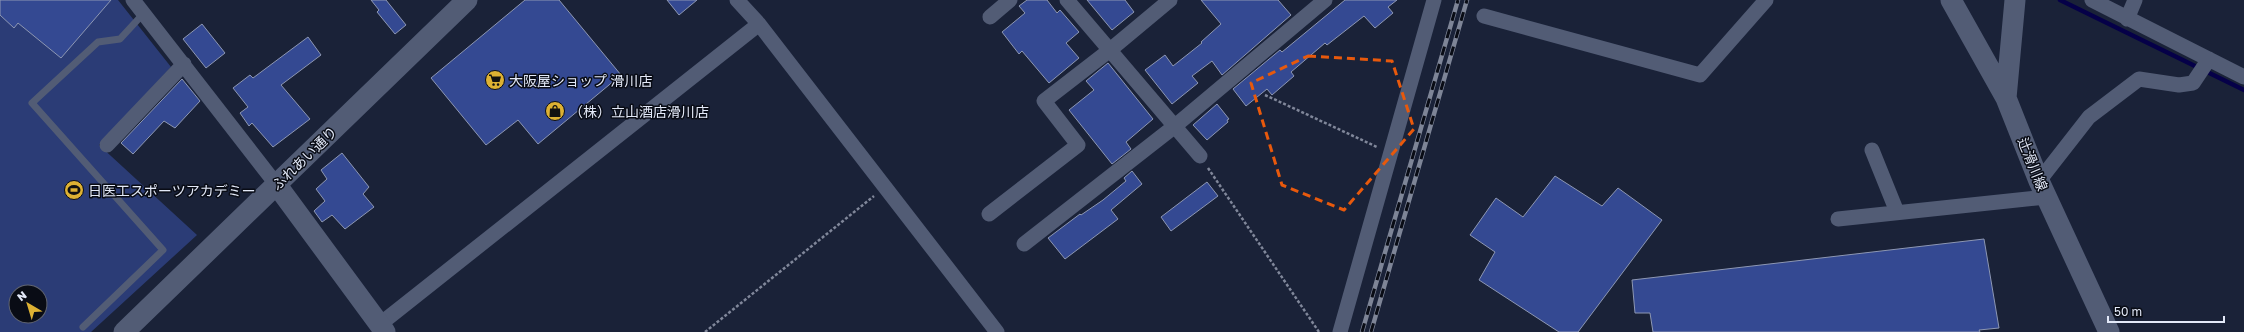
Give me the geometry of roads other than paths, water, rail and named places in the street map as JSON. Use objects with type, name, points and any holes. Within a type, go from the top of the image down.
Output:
[{"type":"street","points":[[133,0],[276,184],[382,328],[759,24]]},
{"type":"street","name":"ふれあい通り","points":[[124,332],[467,0]]},
{"type":"street","points":[[990,17],[1010,0]]},
{"type":"street","points":[[1067,0],[1200,156]]},
{"type":"street","points":[[989,214],[1078,145],[1044,101],[1110,50],[1170,0]]},
{"type":"street","points":[[1024,244],[1175,126],[1325,0]]},
{"type":"street","points":[[1340,332],[1434,0]]},
{"type":"street","points":[[1484,16],[1700,75],[1766,0]]},
{"type":"street","name":"辻滑川線","points":[[1951,0],[2006,98],[2043,189],[2109,332]]},
{"type":"street","points":[[2006,98],[2015,0]]},
{"type":"street","points":[[2092,0],[2127,19],[2244,76]]},
{"type":"street","points":[[2127,19],[2135,0]]},
{"type":"street","points":[[740,1],[997,332]]},
{"type":"street","points":[[1838,218],[1897,212],[2043,189],[2089,117],[2126,88],[2139,80],[2179,85],[2193,83],[2209,59]]},
{"type":"street","points":[[107,145],[184,64]]},
{"type":"street","points":[[1872,150],[1897,212]]},
{"type":"lane","points":[[83,327],[163,250],[32,103],[98,42],[120,39],[143,14]]},
{"type":"waterway","points":[[2060,0],[2244,90]]},
{"type":"railway","points":[[1362,332],[1458,0]]},
{"type":"railway","points":[[1371,332],[1467,0]]},
{"type":"place","name":"大阪屋ショップ 滑川店","points":[[495,80]]},
{"type":"place","name":"（株）立山酒店滑川店","points":[[555,111]]},
{"type":"place","name":"日医工スポーツアカデミー","points":[[74,190]]}]
